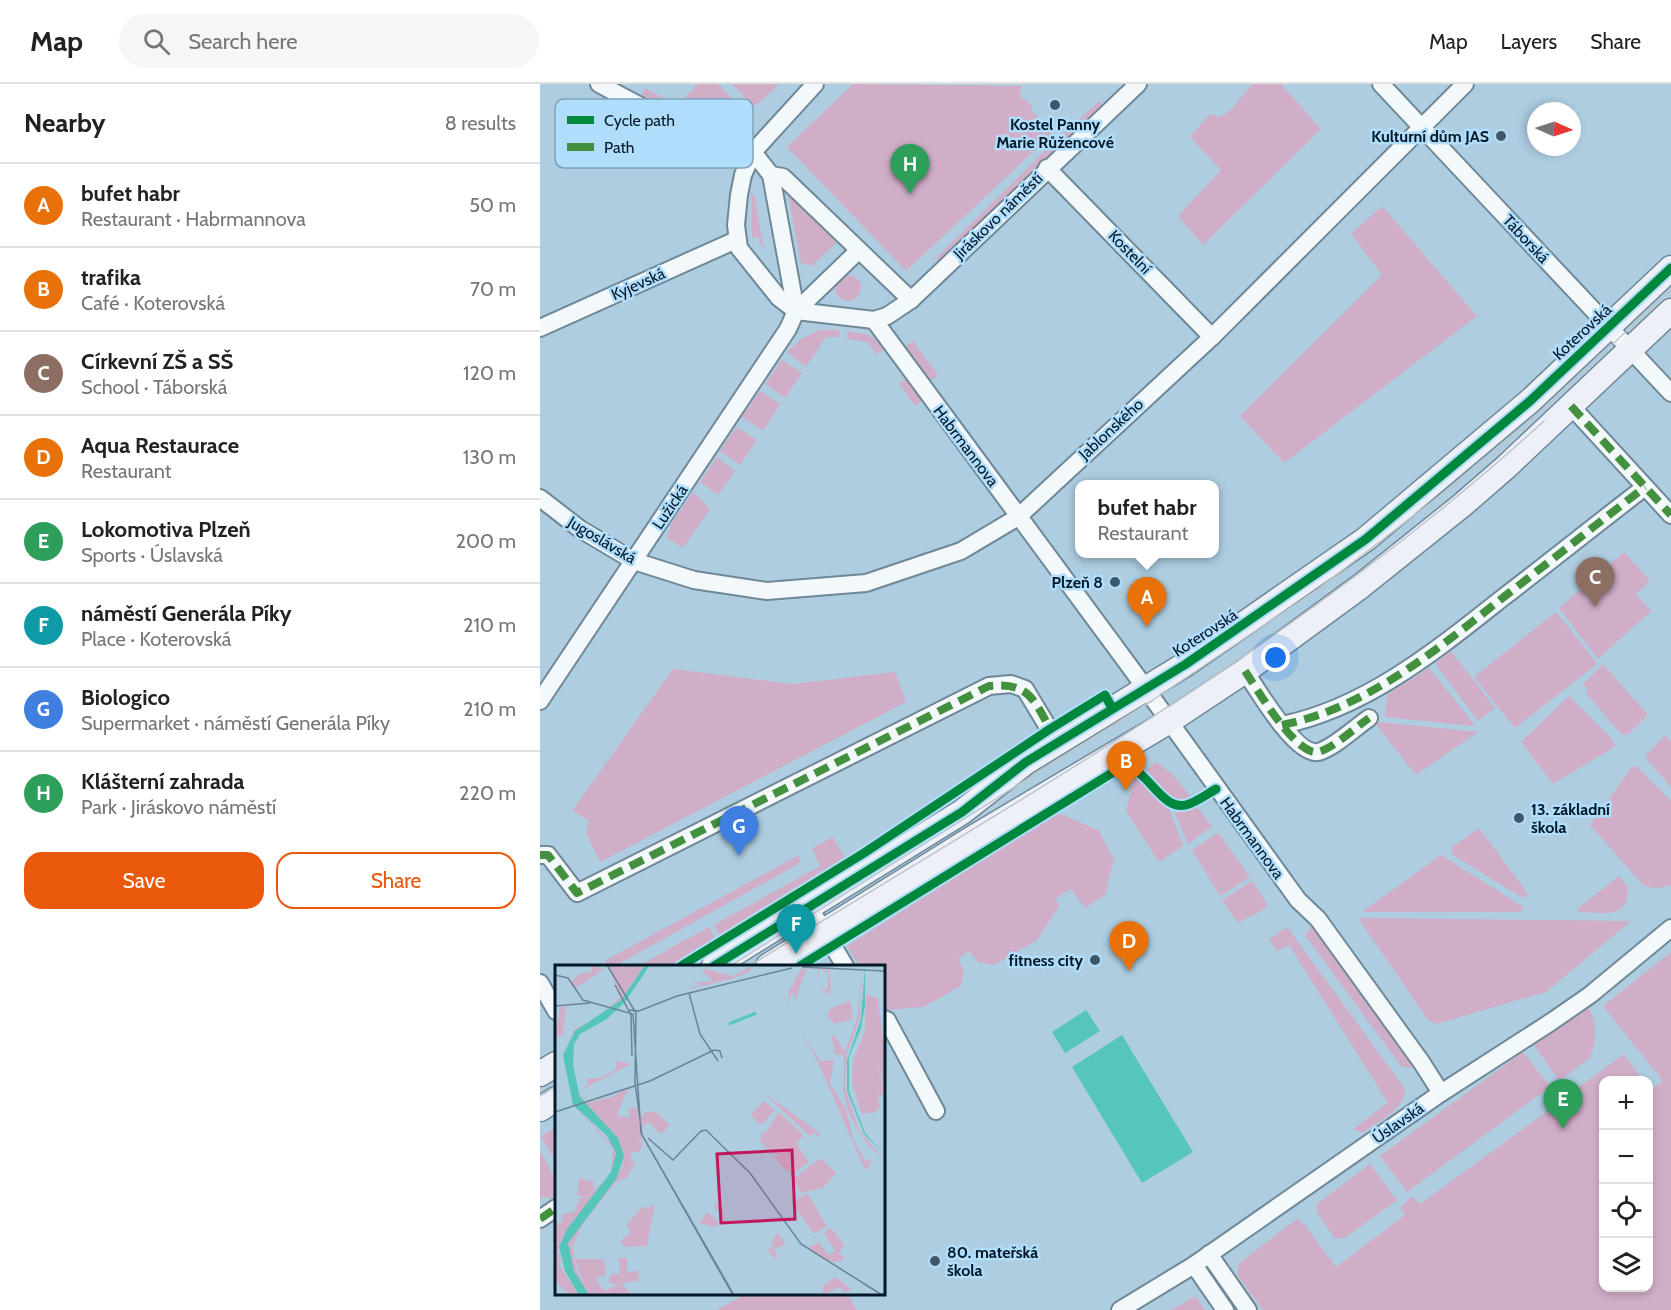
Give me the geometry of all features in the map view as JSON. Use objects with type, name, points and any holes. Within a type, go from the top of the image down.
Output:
[{"type":"street","points":[[598,84],[626,99]]},
{"type":"street","points":[[796,311],[771,175],[753,152],[815,84]]},
{"type":"street","name":"Jiráskovo náměstí","points":[[874,320],[887,316],[911,300],[1047,168],[1138,84]]},
{"type":"street","name":"Táborská","points":[[1381,84],[1671,393]]},
{"type":"street","name":"Jablonského","points":[[669,572],[694,580],[767,591],[866,584],[961,551],[1018,517],[1212,337],[1420,126],[1465,84]]},
{"type":"street","points":[[747,168],[741,185],[736,240],[750,264],[779,298],[796,311],[874,320]]},
{"type":"street","name":"Kostelní","points":[[1047,168],[1212,337]]},
{"type":"street","points":[[771,175],[783,177],[911,300]]},
{"type":"street","name":"Kyjevská","points":[[540,328],[736,240]]},
{"type":"street","points":[[796,311],[858,251]]},
{"type":"street","name":"Koterovská","points":[[716,965],[962,812],[1026,762],[1246,624],[1366,539],[1530,401],[1671,268]]},
{"type":"street","name":"Lužická","points":[[540,701],[788,329],[796,311]]},
{"type":"street","points":[[770,965],[976,836],[1168,722],[1245,670],[1361,586],[1452,513],[1571,406],[1671,311]]},
{"type":"street","name":"Habrmannova","points":[[874,320],[1298,900],[1318,920],[1422,1063],[1441,1093]]},
{"type":"street","points":[[1571,406],[1671,515]]},
{"type":"street","points":[[1282,725],[1310,720],[1356,698],[1427,657],[1645,487]]},
{"type":"street","name":"Jugoslávská","points":[[540,498],[580,529],[634,561],[669,572]]},
{"type":"street","points":[[1245,670],[1282,725],[1300,747],[1314,753],[1322,751],[1369,718]]},
{"type":"street","points":[[540,855],[548,855],[577,892],[990,686],[1011,684],[1025,689],[1057,742]]},
{"type":"street","points":[[809,907],[844,965]]},
{"type":"street","name":"Úslavská","points":[[1120,1310],[1194,1265],[1441,1093],[1590,995],[1671,928]]},
{"type":"street","points":[[540,983],[555,1009]]},
{"type":"street","points":[[885,1019],[936,1111]]},
{"type":"street","points":[[540,1074],[555,1065]]},
{"type":"street","points":[[540,1109],[555,1100]]},
{"type":"street","points":[[540,1219],[555,1209]]},
{"type":"street","points":[[1209,1254],[1248,1310]]},
{"type":"street","points":[[1194,1265],[1225,1310]]},
{"type":"shaded area","points":[[698,84],[718,84],[732,99],[689,99],[685,97]]},
{"type":"shaded area","points":[[732,84],[779,84],[757,105],[753,105],[753,99],[746,99]]},
{"type":"shaded area","points":[[853,84],[1022,86],[1019,98],[1022,97],[1032,106],[1031,109],[1052,134],[906,271],[787,147]]},
{"type":"shaded area","points":[[1252,84],[1281,84],[1321,129],[1203,245],[1178,216],[1221,170],[1190,137],[1210,114],[1220,117],[1231,110]]},
{"type":"shaded area","points":[[645,88],[666,99],[642,99],[640,98]]},
{"type":"shaded area","points":[[1099,101],[1104,107],[1062,147],[1057,140]]},
{"type":"shaded area","points":[[1052,144],[1058,151],[942,261],[935,259]]},
{"type":"shaded area","points":[[751,192],[755,197],[764,251],[757,236],[752,238]]},
{"type":"shaded area","points":[[788,195],[794,196],[836,243],[812,266],[801,263]]},
{"type":"shaded area","points":[[1382,206],[1477,316],[1284,463],[1240,416],[1382,275],[1351,234]]},
{"type":"shaded area","points":[[848,275],[857,279],[861,288],[857,297],[848,301],[839,297],[835,288],[839,279]]},
{"type":"shaded area","points":[[820,330],[840,330],[839,337],[826,337],[806,367],[787,352],[801,339]]},
{"type":"shaded area","points":[[848,331],[869,335],[886,348],[877,354],[867,342],[847,339]]},
{"type":"shaded area","points":[[913,341],[937,373],[937,376],[930,381],[905,347]]},
{"type":"shaded area","points":[[782,360],[802,373],[785,398],[765,384]]},
{"type":"shaded area","points":[[907,378],[923,400],[915,406],[899,384]]},
{"type":"shaded area","points":[[760,391],[780,404],[763,431],[742,417]]},
{"type":"shaded area","points":[[736,427],[757,440],[740,465],[720,451]]},
{"type":"shaded area","points":[[717,457],[735,471],[718,495],[700,482]]},
{"type":"shaded area","points":[[693,492],[710,509],[683,548],[667,538],[671,524]]},
{"type":"shaded area","points":[[1624,552],[1650,581],[1636,594],[1651,611],[1598,659],[1559,608]]},
{"type":"shaded area","points":[[1556,612],[1597,664],[1515,728],[1474,677]]},
{"type":"shaded area","points":[[1451,651],[1495,708],[1478,721],[1435,663]]},
{"type":"shaded area","points":[[1603,664],[1648,715],[1627,735],[1621,734],[1585,692],[1588,690],[1583,684]]},
{"type":"shaded area","points":[[1429,668],[1474,724],[1472,726],[1385,717],[1387,695]]},
{"type":"shaded area","points":[[673,669],[793,684],[895,672],[906,702],[600,862],[586,833],[589,820],[572,811]]},
{"type":"shaded area","points":[[1569,696],[1616,746],[1553,784],[1521,742]]},
{"type":"shaded area","points":[[1375,723],[1478,732],[1416,775]]},
{"type":"shaded area","points":[[1665,735],[1671,742],[1671,787],[1645,757]]},
{"type":"shaded area","points":[[1156,762],[1171,773],[1192,798],[1176,803],[1144,771]]},
{"type":"shaded area","points":[[1636,766],[1671,801],[1671,885],[1664,887],[1654,888],[1643,885],[1590,825],[1632,767]]},
{"type":"shaded area","points":[[1140,775],[1167,804],[1183,846],[1158,861],[1126,811],[1135,776]]},
{"type":"shaded area","points":[[1196,806],[1212,826],[1188,844],[1173,808],[1184,809]]},
{"type":"shaded area","points":[[1057,813],[1098,830],[1114,859],[1105,895],[1085,908],[1071,889],[1056,898],[1059,907],[1037,940],[994,965],[978,962],[969,951],[958,959],[964,971],[961,986],[923,1007],[885,1010],[885,965],[858,965],[847,946]]},
{"type":"shaded area","points":[[1479,828],[1528,894],[1523,898],[1453,855],[1451,848]]},
{"type":"shaded area","points":[[1219,834],[1250,877],[1220,896],[1192,850]]},
{"type":"shaded area","points":[[833,837],[844,857],[842,860],[720,936],[714,925],[820,866],[812,848]]},
{"type":"shaded area","points":[[799,855],[800,863],[617,965],[605,965],[606,960]]},
{"type":"shaded area","points":[[1441,855],[1523,907],[1521,912],[1362,912]]},
{"type":"shaded area","points":[[1619,876],[1628,887],[1627,898],[1619,910],[1605,913],[1578,912],[1577,909]]},
{"type":"shaded area","points":[[1252,881],[1267,904],[1266,908],[1238,923],[1222,900]]},
{"type":"shaded area","points":[[1358,918],[1631,921],[1546,992],[1436,1024],[1428,1020]]},
{"type":"shaded area","points":[[709,927],[716,939],[672,965],[640,965]]},
{"type":"shaded area","points":[[1287,927],[1405,1089],[1401,1103],[1396,1109],[1362,1133],[1353,1129],[1388,1103],[1289,945],[1277,951],[1269,940]]},
{"type":"shaded area","points":[[1312,927],[1414,1064],[1409,1068],[1401,1066],[1305,935]]},
{"type":"shaded area","points":[[1671,952],[1671,1310],[1263,1310],[1238,1276],[1238,1264],[1297,1219],[1304,1224],[1336,1267],[1405,1215],[1400,1208],[1412,1196],[1420,1204],[1557,1104],[1551,1095],[1564,1086],[1572,1092],[1624,1054],[1640,1076],[1599,1076],[1599,1292],[1653,1292],[1653,1088],[1663,1081],[1603,1006]]},
{"type":"shaded area","points":[[1588,1007],[1595,1032],[1590,1058],[1559,1081],[1534,1045]]},
{"type":"shaded area","points":[[1086,1010],[1100,1031],[1065,1053],[1052,1032]]},
{"type":"shaded area","points":[[1122,1035],[1193,1152],[1142,1183],[1072,1067]]},
{"type":"shaded area","points":[[1523,1052],[1550,1087],[1407,1192],[1380,1156]]},
{"type":"shaded area","points":[[555,1128],[555,1161],[541,1136]]},
{"type":"shaded area","points":[[540,1151],[555,1178],[555,1199],[544,1197],[540,1199]]},
{"type":"shaded area","points":[[1370,1164],[1397,1200],[1345,1238],[1335,1239],[1317,1212],[1317,1204]]},
{"type":"shaded area","points":[[743,1295],[848,1295],[857,1310],[717,1310]]},
{"type":"shaded area","points":[[1195,1296],[1205,1310],[1171,1310]]},
{"type":"tram line","points":[[732,965],[1153,700],[1318,589],[1476,468],[1541,412],[1671,289]]},
{"type":"tram line","points":[[751,965],[1057,777],[1260,645],[1358,574],[1453,500],[1544,421]]},
{"type":"tram line","points":[[540,1096],[555,1087]]},
{"type":"marked path","points":[[1571,406],[1671,515]]},
{"type":"marked path","points":[[1282,725],[1313,717],[1343,705],[1401,674],[1454,636],[1645,487]]},
{"type":"marked path","points":[[1245,671],[1288,733],[1309,750],[1318,752],[1330,747],[1369,718]]},
{"type":"marked path","points":[[540,855],[548,855],[577,893],[989,686],[1014,687],[1030,696],[1053,734]]},
{"type":"marked path","points":[[540,1219],[555,1209]]},
{"type":"cycle path","points":[[716,965],[962,812],[1026,762],[1186,664],[1366,539],[1530,401],[1671,268]]},
{"type":"cycle path","points":[[683,965],[864,853],[1105,695],[1112,708]]},
{"type":"cycle path","points":[[802,965],[1125,765],[1141,775],[1162,797],[1177,805],[1190,804],[1216,789]]},
{"type":"place","name":"Kostel Panny Marie Růžencové","points":[[1055,105]]},
{"type":"place","name":"Kulturní dům JAS","points":[[1501,136]]},
{"type":"place","name":"Klášterní zahrada","points":[[910,194]]},
{"type":"place","name":"Plzeň 8","points":[[1115,582]]},
{"type":"place","name":"Církevní ZŠ a SŠ","points":[[1595,607]]},
{"type":"place","name":"bufet habr","points":[[1147,627]]},
{"type":"place","name":"trafika","points":[[1126,791]]},
{"type":"place","name":"13. základní škola","points":[[1519,818]]},
{"type":"place","name":"Biologico","points":[[739,856]]},
{"type":"place","name":"náměstí Generála Píky","points":[[796,954]]},
{"type":"place","name":"fitness city","points":[[1095,960]]},
{"type":"place","name":"Aqua Restaurace","points":[[1129,971]]},
{"type":"place","name":"Lokomotiva Plzeň","points":[[1563,1129]]},
{"type":"place","name":"80. mateřská škola","points":[[935,1261]]}]
